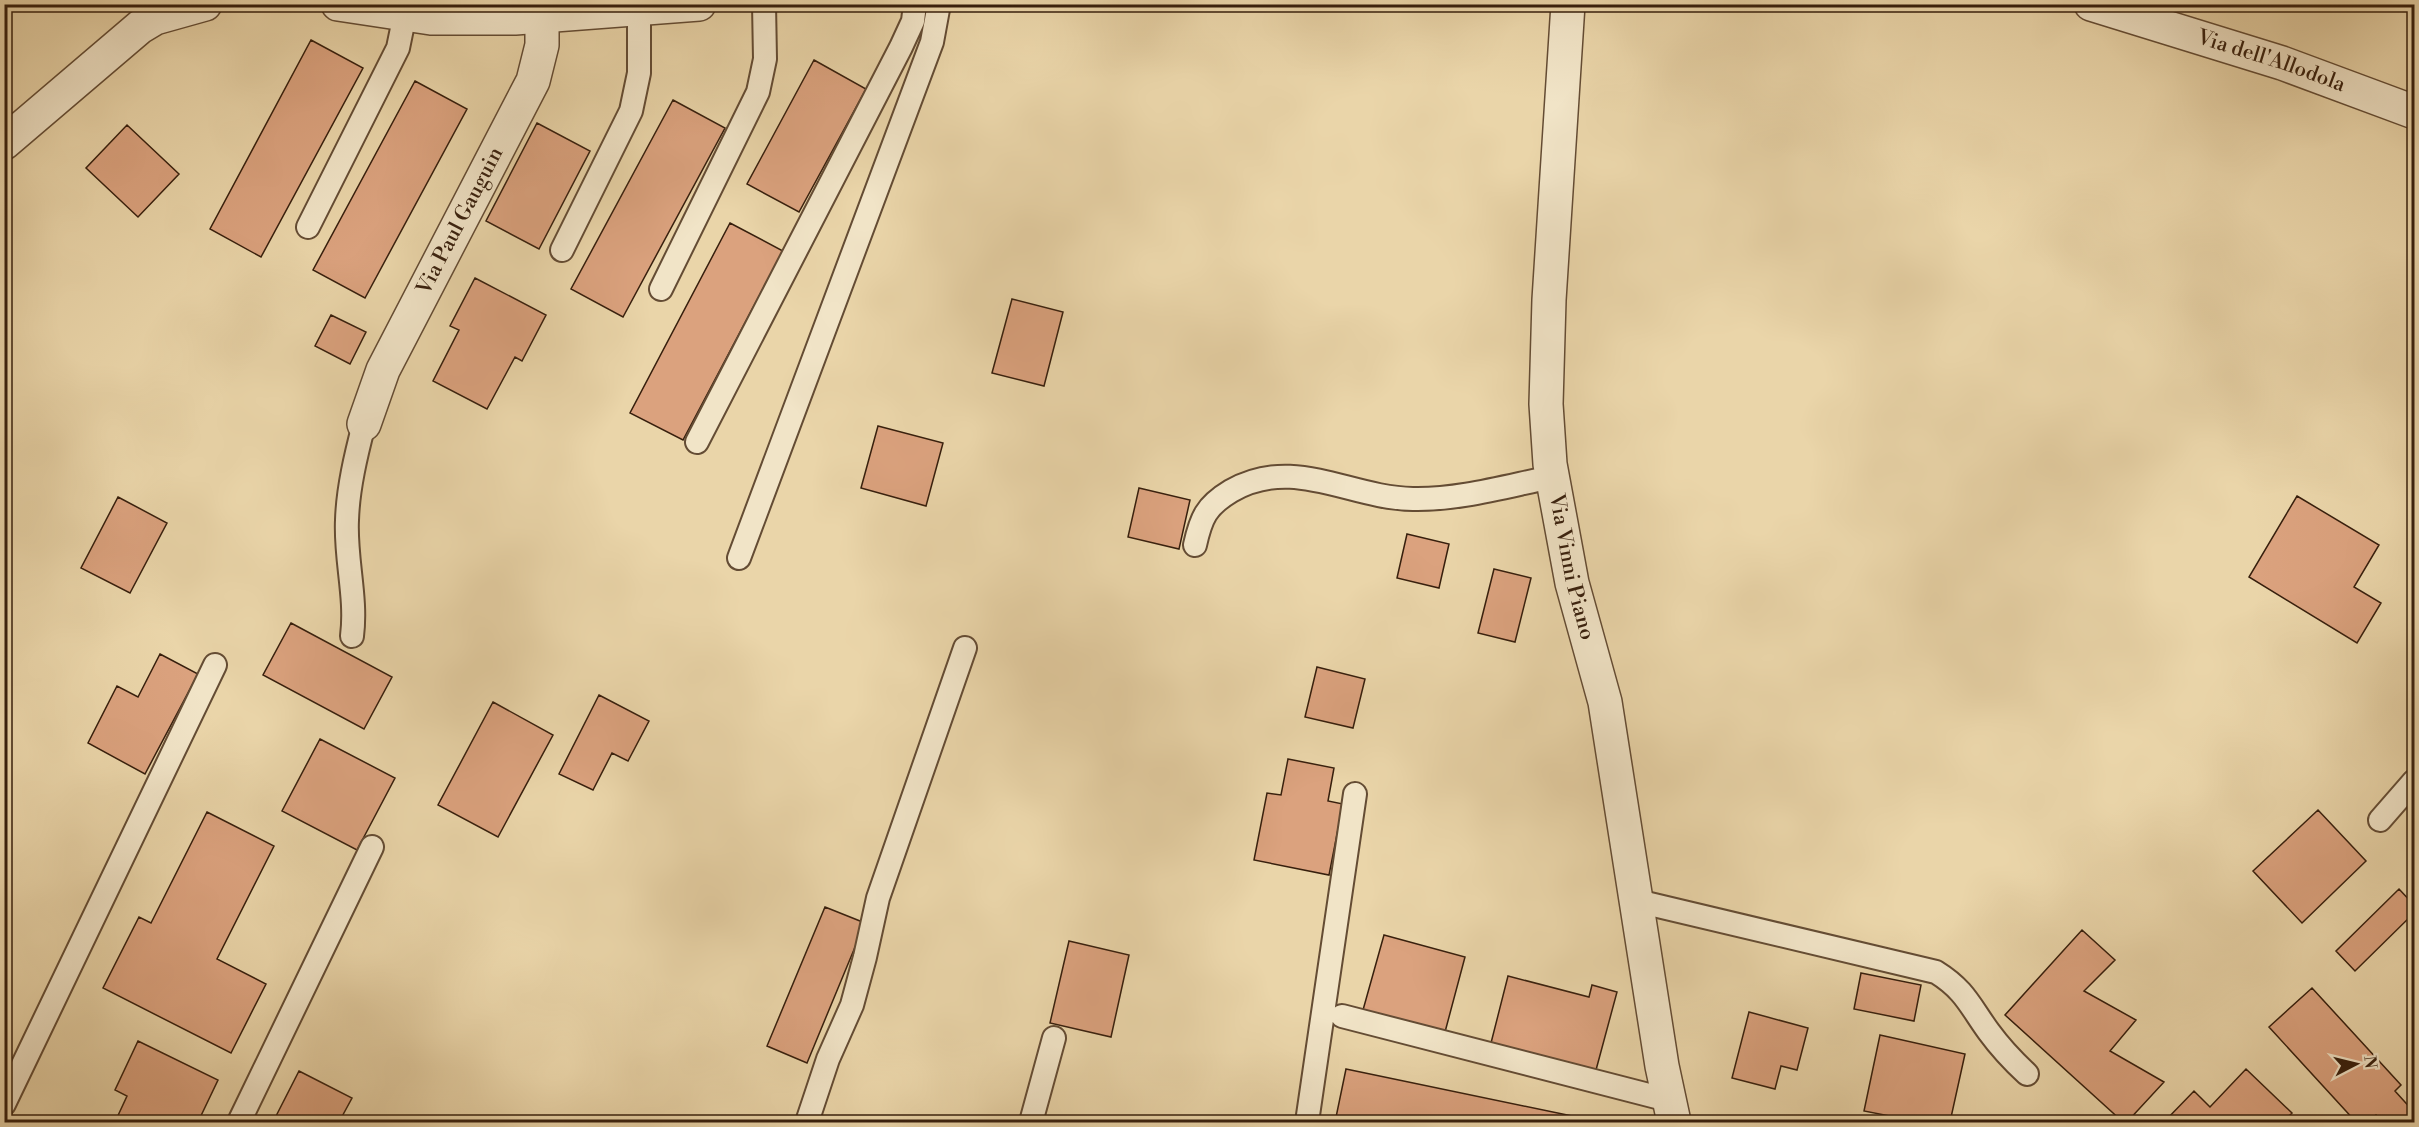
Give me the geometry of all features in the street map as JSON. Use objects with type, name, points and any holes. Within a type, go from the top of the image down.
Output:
[{"type":"street","points":[[4,143],[121,42],[152,11],[205,4]]},
{"type":"street","points":[[338,4],[431,18],[464,11],[515,18],[699,4]]},
{"type":"street","name":"Via Vinni Piano","points":[[1568,4],[1549,300],[1546,404],[1552,477],[1572,583],[1605,702],[1671,1111]]},
{"type":"street","name":"Via dell'Allodola","points":[[2091,4],[2282,63],[2415,112]]},
{"type":"street","name":"Via Paul Gauguin","points":[[364,424],[383,370],[533,81],[543,45],[542,16]]},
{"type":"lane","points":[[661,289],[758,92],[765,59],[764,4]]},
{"type":"lane","points":[[697,442],[902,47],[913,21],[915,4]]},
{"type":"lane","points":[[739,558],[932,42],[939,4]]},
{"type":"lane","points":[[562,250],[631,111],[639,73],[639,9]]},
{"type":"lane","points":[[308,227],[398,48],[405,14]]},
{"type":"lane","points":[[352,636],[354,601],[347,520],[356,453],[364,424]]},
{"type":"lane","points":[[1195,545],[1205,512],[1218,499],[1256,479],[1296,476],[1410,500],[1440,499],[1552,477]]},
{"type":"lane","points":[[807,1122],[828,1059],[852,1005],[866,957],[878,898],[965,648]]},
{"type":"lane","points":[[4,1104],[215,665]]},
{"type":"lane","points":[[2380,820],[2415,781]]},
{"type":"lane","points":[[1307,1122],[1355,794]]},
{"type":"lane","points":[[238,1122],[372,847]]},
{"type":"lane","points":[[1637,901],[1936,972],[1952,982],[1965,996],[2004,1052],[2027,1074]]},
{"type":"lane","points":[[1342,1016],[1671,1111]]},
{"type":"lane","points":[[1031,1122],[1054,1038]]},
{"type":"building","points":[[311,40],[363,68],[261,257],[210,229]]},
{"type":"building","points":[[814,60],[866,89],[799,212],[747,184]]},
{"type":"building","points":[[415,81],[467,109],[365,298],[313,270]]},
{"type":"building","points":[[673,100],[725,128],[623,317],[571,289]]},
{"type":"building","points":[[537,123],[590,151],[539,249],[486,221]]},
{"type":"building","points":[[127,125],[179,174],[138,217],[86,168]]},
{"type":"building","points":[[730,223],[783,251],[683,440],[630,413]]},
{"type":"building","points":[[475,278],[546,315],[522,361],[515,357],[487,409],[433,381],[459,330],[450,326]]},
{"type":"building","points":[[1012,299],[1063,312],[1044,386],[992,373]]},
{"type":"building","points":[[331,315],[366,332],[350,364],[315,346]]},
{"type":"building","points":[[878,426],[943,443],[926,506],[861,488]]},
{"type":"building","points":[[1139,488],[1190,500],[1179,549],[1128,537]]},
{"type":"building","points":[[2297,496],[2379,545],[2354,587],[2381,603],[2357,643],[2249,577]]},
{"type":"building","points":[[118,497],[167,523],[130,593],[81,568]]},
{"type":"building","points":[[1407,534],[1449,544],[1439,588],[1397,578]]},
{"type":"building","points":[[1494,569],[1531,578],[1515,642],[1478,633]]},
{"type":"building","points":[[291,623],[392,677],[364,729],[263,675]]},
{"type":"building","points":[[160,654],[198,674],[145,774],[88,743],[117,686],[138,697]]},
{"type":"building","points":[[1317,667],[1365,679],[1353,728],[1305,717]]},
{"type":"building","points":[[599,695],[649,721],[628,761],[612,753],[593,790],[559,774]]},
{"type":"building","points":[[493,702],[553,735],[498,837],[438,805]]},
{"type":"building","points":[[320,739],[395,778],[357,850],[282,811]]},
{"type":"building","points":[[1288,759],[1334,768],[1328,801],[1343,804],[1329,875],[1254,860],[1267,793],[1281,795]]},
{"type":"building","points":[[2318,810],[2366,861],[2302,923],[2253,871]]},
{"type":"building","points":[[207,812],[274,846],[217,959],[266,984],[231,1053],[103,988],[139,917],[151,923]]},
{"type":"building","points":[[2399,889],[2414,905],[2414,913],[2355,971],[2336,951]]},
{"type":"building","points":[[825,907],[865,923],[807,1063],[767,1046]]},
{"type":"building","points":[[2082,930],[2115,960],[2084,991],[2136,1020],[2110,1051],[2164,1082],[2127,1122],[2123,1122],[2005,1015]]},
{"type":"building","points":[[1384,935],[1465,957],[1445,1032],[1363,1010]]},
{"type":"building","points":[[1069,941],[1129,955],[1111,1037],[1050,1023]]},
{"type":"building","points":[[1861,973],[1921,985],[1914,1021],[1854,1009]]},
{"type":"building","points":[[1508,976],[1589,997],[1592,985],[1617,992],[1596,1070],[1491,1043]]},
{"type":"building","points":[[2312,988],[2401,1085],[2395,1091],[2414,1112],[2414,1118],[2410,1122],[2383,1122],[2376,1115],[2367,1122],[2356,1122],[2269,1027]]},
{"type":"building","points":[[1749,1012],[1808,1028],[1797,1070],[1781,1066],[1775,1089],[1732,1078]]},
{"type":"building","points":[[1880,1035],[1965,1054],[1950,1122],[1920,1122],[1864,1111]]},
{"type":"building","points":[[138,1041],[218,1080],[198,1122],[115,1122],[127,1096],[115,1090]]},
{"type":"building","points":[[1346,1069],[1601,1122],[1335,1122]]},
{"type":"building","points":[[2246,1069],[2292,1113],[2283,1122],[2164,1122],[2194,1091],[2210,1107]]},
{"type":"building","points":[[299,1071],[352,1098],[339,1122],[273,1122]]},
{"type":"building","points":[[1212,1116],[1244,1122],[1210,1122]]}]
